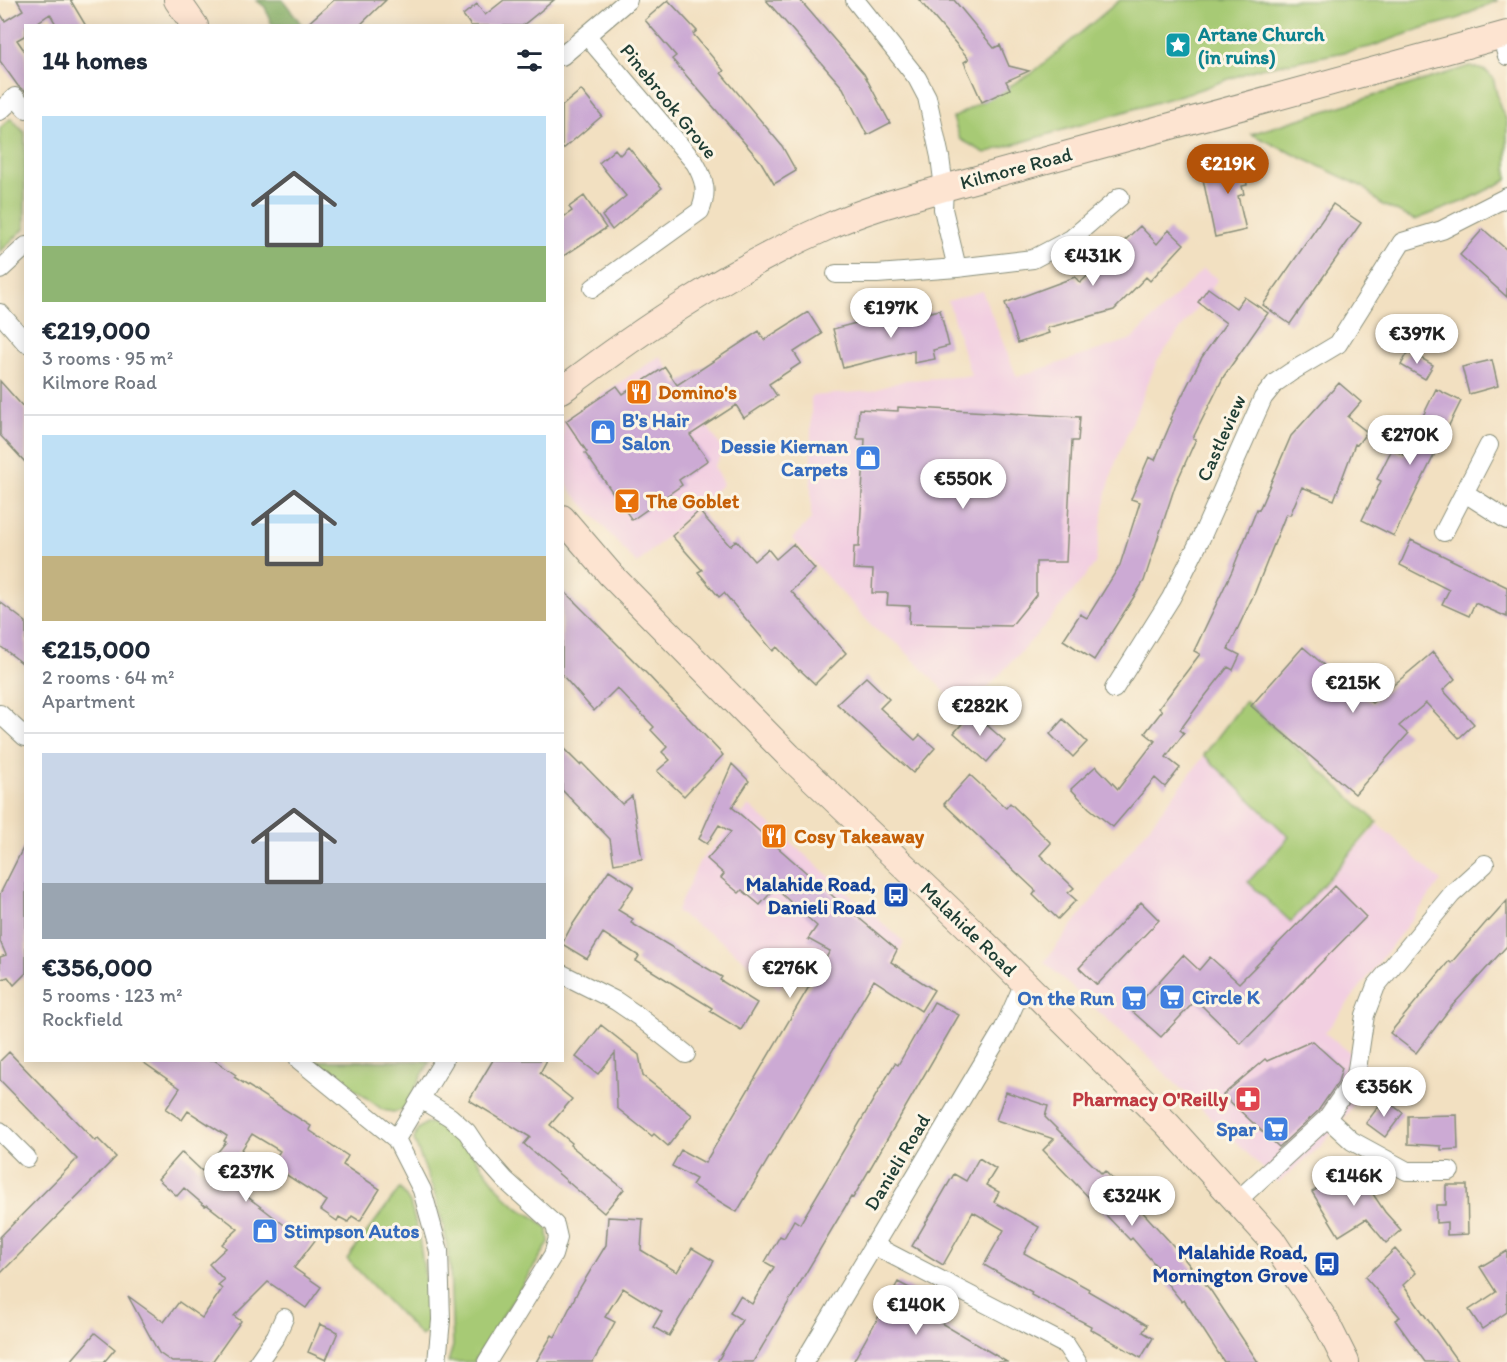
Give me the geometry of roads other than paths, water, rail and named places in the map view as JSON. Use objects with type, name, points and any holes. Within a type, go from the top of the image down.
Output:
[{"type":"main road","points":[[177,0],[194,24]]},
{"type":"main road","name":"Kilmore Road","points":[[564,388],[671,312],[758,260],[829,226],[897,201],[944,188],[1505,42]]},
{"type":"main road","name":"Malahide Road","points":[[564,520],[611,575],[789,756],[1168,1125],[1238,1200],[1271,1239],[1298,1278],[1325,1320],[1346,1362]]},
{"type":"street","points":[[564,54],[628,0]]},
{"type":"street","points":[[855,0],[918,78],[927,97],[933,117],[944,188],[943,209],[957,268]]},
{"type":"street","name":"Pinebrook Grove","points":[[587,36],[695,163],[703,176],[705,192],[700,211],[593,288]]},
{"type":"street","points":[[0,111],[15,97],[24,107]]},
{"type":"street","points":[[836,274],[957,268],[1033,259],[1071,239],[1120,197]]},
{"type":"street","name":"Castleview","points":[[1114,689],[1171,598],[1201,538],[1263,398],[1275,383],[1338,344],[1402,242],[1442,230],[1504,203]]},
{"type":"street","points":[[0,270],[24,248]]},
{"type":"street","points":[[0,313],[24,341]]},
{"type":"street","points":[[1444,532],[1489,445]]},
{"type":"street","points":[[1465,493],[1507,520]]},
{"type":"street","points":[[0,714],[24,735]]},
{"type":"street","points":[[1238,1200],[1328,1118],[1356,1076],[1365,1015],[1376,986],[1452,894],[1485,864]]},
{"type":"street","points":[[564,975],[616,1001],[686,1054]]},
{"type":"street","name":"Danieli Road","points":[[804,1362],[1004,1028],[1024,983]]},
{"type":"street","points":[[301,1062],[396,1139],[422,1190],[439,1251],[441,1320],[437,1362]]},
{"type":"street","points":[[396,1139],[443,1062]]},
{"type":"street","points":[[421,1099],[450,1117],[467,1132],[481,1153],[505,1180],[555,1225],[558,1238],[553,1255],[487,1362]]},
{"type":"street","points":[[1328,1118],[1352,1141],[1407,1171],[1450,1171]]},
{"type":"street","points":[[0,1131],[27,1158]]},
{"type":"street","points":[[873,1245],[1066,1345],[1077,1362]]},
{"type":"street","points":[[258,1362],[276,1336],[284,1318]]},
{"type":"place","name":"Artane Church (in ruins)","points":[[1178,45]]},
{"type":"place","name":"Domino's","points":[[639,392]]},
{"type":"place","name":"B's Hair Salon","points":[[603,432]]},
{"type":"place","name":"Dessie Kiernan Carpets","points":[[868,458]]},
{"type":"place","name":"The Goblet","points":[[627,501]]},
{"type":"place","name":"Cosy Takeaway","points":[[774,836]]},
{"type":"place","name":"Malahide Road, Danieli Road","points":[[896,895]]},
{"type":"place","name":"Circle K","points":[[1172,997]]},
{"type":"place","name":"On the Run","points":[[1134,998]]},
{"type":"place","name":"Pharmacy O'Reilly","points":[[1248,1099]]},
{"type":"place","name":"Spar","points":[[1276,1129]]},
{"type":"place","name":"Stimpson Autos","points":[[265,1231]]},
{"type":"place","name":"Malahide Road, Mornington Grove","points":[[1327,1264]]}]
